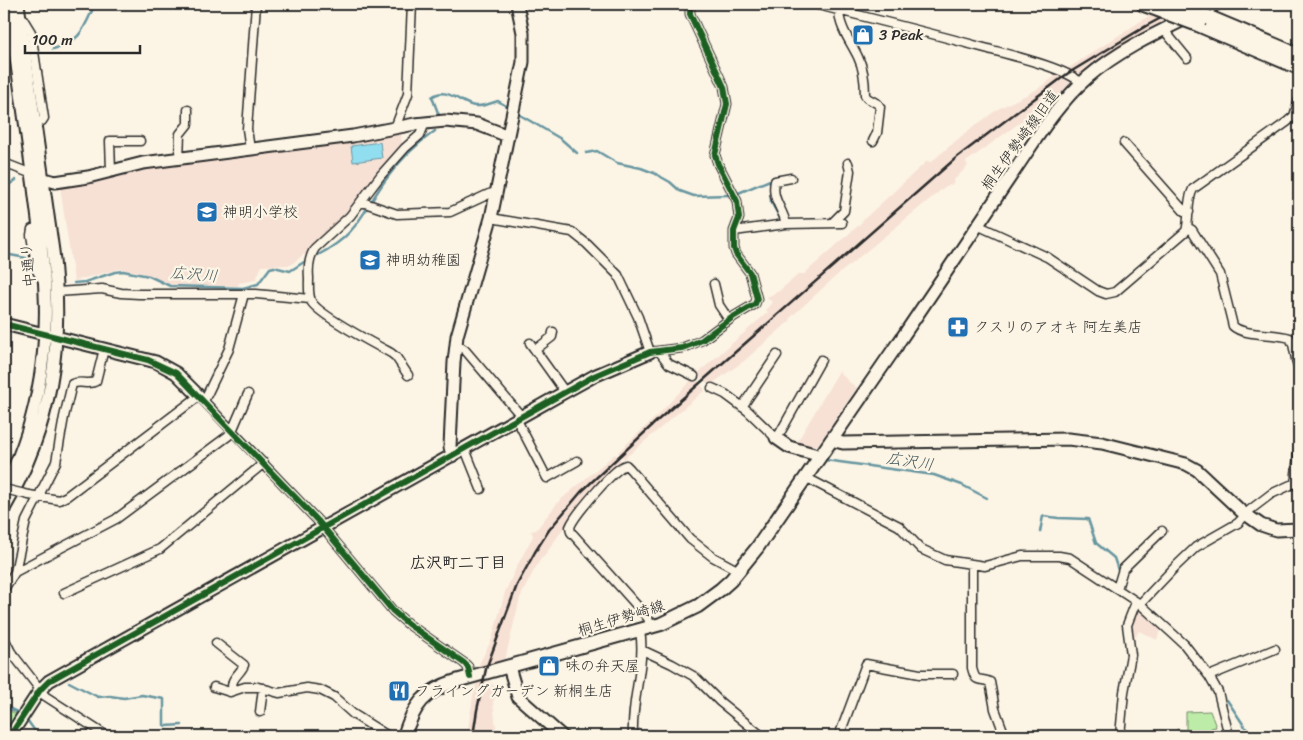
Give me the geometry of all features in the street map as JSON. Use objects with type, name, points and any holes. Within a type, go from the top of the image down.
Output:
[{"type":"highway","points":[[1144,4],[1204,21],[1299,56]]},
{"type":"highway","points":[[1174,4],[1204,21],[1299,67]]},
{"type":"main road","name":"桐生伊勢崎線","points":[[404,736],[409,720],[423,699],[438,688],[470,677],[645,630],[698,606],[720,589],[739,571],[757,548],[897,345]]},
{"type":"street","name":"中通り","points":[[4,489],[18,456],[34,406],[41,371],[45,334],[45,284],[39,226],[8,4]]},
{"type":"street","points":[[250,149],[247,129],[256,4]]},
{"type":"street","points":[[395,128],[408,94],[412,4]]},
{"type":"street","points":[[452,456],[450,447],[456,344],[462,316],[492,218],[523,62],[523,32],[517,4]]},
{"type":"street","points":[[10,736],[40,690],[57,677],[594,376],[654,352],[682,348],[702,340],[757,302],[750,273],[736,254],[734,248],[734,231],[739,218],[737,202],[715,154],[727,104],[724,87],[690,14],[690,4]]},
{"type":"street","points":[[814,4],[1028,60],[1074,77],[1082,83]]},
{"type":"street","name":"桐生伊勢崎線旧道","points":[[897,345],[1053,115],[1082,83],[1120,54],[1216,4]]},
{"type":"street","points":[[4,509],[23,472],[39,430],[51,385],[57,337],[57,292],[44,180],[19,8]]},
{"type":"street","points":[[839,10],[847,39],[864,70],[866,98],[880,106],[877,133],[873,141]]},
{"type":"street","points":[[1164,30],[1187,58]]},
{"type":"street","points":[[977,225],[1047,257],[1098,292],[1106,294],[1115,292],[1181,236],[1187,227],[1190,199],[1193,190],[1287,122],[1294,116],[1299,100]]},
{"type":"street","points":[[179,159],[180,134],[188,124],[188,110]]},
{"type":"street","points":[[4,163],[44,180],[55,182],[88,177],[143,163],[353,136],[425,123],[445,121],[467,122],[487,127],[508,136]]},
{"type":"street","points":[[408,375],[396,357],[391,353],[349,330],[315,306],[310,299],[308,271],[312,253],[320,243],[350,216],[368,205],[381,175],[405,148],[420,135],[425,123]]},
{"type":"street","points":[[111,171],[110,141],[140,140]]},
{"type":"street","points":[[1124,143],[1184,211],[1189,212]]},
{"type":"street","points":[[832,223],[844,211],[850,172],[848,163]]},
{"type":"street","points":[[786,224],[785,217],[775,197],[774,186],[775,181],[791,178]]},
{"type":"street","points":[[368,205],[397,214],[450,212],[497,192]]},
{"type":"street","points":[[492,218],[572,232],[588,244],[618,275],[654,352],[669,364],[694,376]]},
{"type":"street","points":[[734,231],[786,224],[842,223]]},
{"type":"street","points":[[1187,227],[1192,230],[1220,274],[1233,326],[1240,332],[1265,333],[1290,338],[1297,364],[1299,363]]},
{"type":"street","points":[[714,284],[719,305],[729,320]]},
{"type":"street","points":[[57,292],[102,289],[139,294],[269,294],[310,299]]},
{"type":"street","points":[[4,489],[59,500],[202,399],[229,348],[244,294]]},
{"type":"street","points":[[4,324],[148,360],[168,368],[181,378],[264,464],[323,528],[393,611],[408,624],[464,663],[468,667],[470,677]]},
{"type":"street","points":[[535,350],[552,337],[553,332]]},
{"type":"street","points":[[530,343],[565,392]]},
{"type":"street","points":[[456,344],[464,350],[519,418],[547,478],[577,461]]},
{"type":"street","points":[[4,589],[15,572],[26,521],[56,462],[72,384],[76,382],[92,384],[96,381],[104,350]]},
{"type":"street","points":[[742,407],[777,355]]},
{"type":"street","points":[[776,438],[821,360]]},
{"type":"street","points":[[712,388],[725,394],[742,407],[776,438],[789,447],[819,457]]},
{"type":"street","points":[[15,572],[116,519],[232,431],[248,394]]},
{"type":"street","points":[[830,440],[843,443],[1073,439],[1102,442],[1193,467],[1246,515],[1268,529],[1299,529]]},
{"type":"street","points":[[1120,736],[1124,692],[1131,655],[1127,626],[1138,603],[1188,553],[1214,535],[1238,523],[1271,494],[1295,483],[1299,447]]},
{"type":"street","points":[[465,449],[481,489]]},
{"type":"street","points":[[64,593],[160,549],[264,464]]},
{"type":"street","points":[[633,734],[632,717],[648,618],[571,532],[570,527],[606,481],[624,464],[690,539],[713,557],[739,571]]},
{"type":"street","points":[[805,477],[899,526],[921,549],[945,560],[972,566],[985,566],[1017,557],[1064,556],[1070,558],[1138,603],[1184,644],[1209,676],[1220,696],[1229,736]]},
{"type":"street","points":[[1117,589],[1123,569],[1162,531]]},
{"type":"street","points":[[972,566],[972,668],[974,676],[978,680],[990,682],[995,709],[1005,736]]},
{"type":"street","points":[[4,638],[11,652],[48,698],[107,736]]},
{"type":"street","points":[[216,643],[244,665],[233,680],[233,691]]},
{"type":"street","points":[[1209,676],[1275,649]]},
{"type":"street","points":[[642,650],[695,677],[740,721],[762,736]]},
{"type":"street","points":[[839,736],[866,664],[920,674],[953,674]]},
{"type":"street","points":[[509,667],[518,697],[562,736]]},
{"type":"street","points":[[214,687],[228,692],[245,687],[263,688],[279,693],[311,688],[334,697],[353,714],[388,736]]},
{"type":"street","points":[[260,712],[263,688]]},
{"type":"shaded area","points":[[1174,4],[1203,4],[1141,37],[1081,76],[1067,71],[1067,69],[1144,19],[1153,14],[1157,15]]},
{"type":"shaded area","points":[[1058,74],[1070,79],[1070,86],[1059,98],[1056,96],[966,162],[968,166],[954,180],[953,184],[946,186],[835,277],[790,318],[791,320],[744,361],[713,383],[707,383],[701,378],[698,373],[768,312],[766,310],[772,302],[767,297],[779,291],[799,274],[804,274],[927,161],[931,162],[998,109],[1036,90]]},
{"type":"shaded area","name":"神明小学校","points":[[401,132],[402,145],[381,175],[347,215],[314,243],[306,255],[304,254],[291,265],[262,266],[256,279],[239,283],[238,286],[172,285],[143,273],[119,269],[74,281],[60,187],[141,170],[331,145]]},
{"type":"shaded area","points":[[839,371],[857,388],[818,445],[796,444]]},
{"type":"shaded area","points":[[692,379],[698,381],[705,390],[624,459],[618,452],[657,416]]},
{"type":"shaded area","points":[[615,454],[621,461],[571,517],[542,557],[531,576],[520,598],[505,660],[494,663],[490,667],[479,669],[478,666],[492,639],[505,592],[533,536],[531,531],[536,530],[559,501]]},
{"type":"shaded area","points":[[1139,609],[1161,627],[1157,640],[1139,631],[1133,641],[1129,625]]},
{"type":"shaded area","points":[[486,679],[499,690],[493,702],[497,736],[467,736],[477,681]]},
{"type":"green space","points":[[4,708],[16,714],[4,736]]},
{"type":"green space","points":[[1210,711],[1216,727],[1211,728],[1210,736],[1176,735],[1177,729],[1186,730],[1186,712]]},
{"type":"water","points":[[380,142],[382,158],[353,162],[351,146]]},
{"type":"waterway","points":[[53,49],[76,38],[84,27],[95,4]]},
{"type":"waterway","name":"広沢川","points":[[440,118],[432,97],[443,93],[470,105],[484,105],[498,101],[508,107]]},
{"type":"waterway","name":"広沢川","points":[[520,115],[561,139],[577,153]]},
{"type":"waterway","name":"広沢川","points":[[318,255],[342,240],[350,232],[395,168],[407,154],[435,131]]},
{"type":"waterway","points":[[586,153],[597,151],[617,163],[654,173],[670,182],[680,191],[694,196],[729,195]]},
{"type":"waterway","points":[[4,188],[16,180]]},
{"type":"waterway","points":[[736,194],[770,180],[771,202],[781,220]]},
{"type":"waterway","name":"広沢川","points":[[4,248],[10,255],[26,258]]},
{"type":"waterway","name":"広沢川","points":[[74,283],[85,282],[123,271],[149,276],[170,286],[243,288],[258,284],[270,268],[274,267],[290,271],[304,262]]},
{"type":"waterway","name":"広沢川","points":[[825,460],[934,475],[962,485],[987,498]]},
{"type":"waterway","points":[[1040,532],[1043,516],[1088,519],[1096,543],[1114,558],[1118,570]]},
{"type":"waterway","points":[[69,682],[98,697],[124,698],[142,695],[164,699],[164,725],[182,725]]},
{"type":"waterway","name":"広沢川","points":[[1227,700],[1251,736]]},
{"type":"waterway","points":[[4,706],[17,712]]},
{"type":"waterway","points":[[27,720],[35,731],[45,736]]},
{"type":"railway","points":[[473,736],[486,669],[517,585],[549,530],[581,492],[658,420],[956,158],[1067,74],[1146,26],[1187,4]]},
{"type":"cycle path","points":[[10,736],[40,690],[49,681],[594,376],[650,352],[682,348],[702,340],[733,317],[755,304],[757,299],[750,273],[736,254],[734,248],[734,231],[739,218],[737,201],[715,155],[727,104],[724,87],[690,14],[690,4]]},
{"type":"cycle path","points":[[4,324],[148,360],[176,373],[318,521],[393,611],[408,624],[464,663],[468,667],[470,677]]},
{"type":"place","name":"3 Peak","points":[[863,35]]},
{"type":"place","name":"神明小学校","points":[[207,212]]},
{"type":"place","name":"神明幼稚園","points":[[370,260]]},
{"type":"place","name":"クスリのアオキ 阿左美店","points":[[958,327]]},
{"type":"place","name":"味の弁天屋","points":[[549,666]]},
{"type":"place","name":"フライングガーデン 新桐生店","points":[[399,691]]},
{"type":"district","name":"広沢町二丁目","points":[[458,562]]}]
